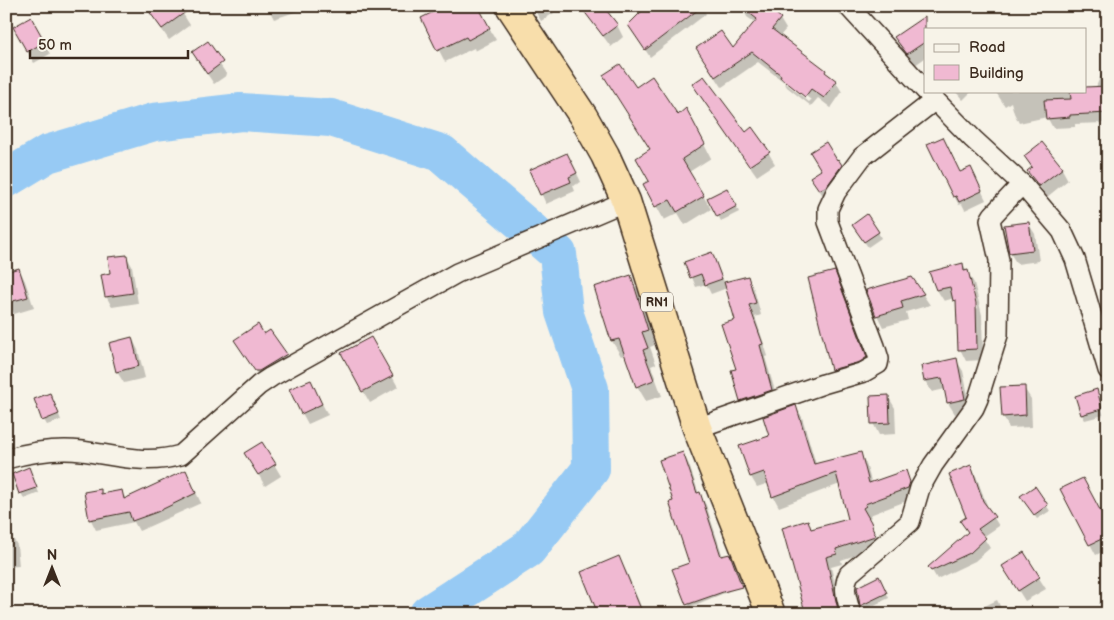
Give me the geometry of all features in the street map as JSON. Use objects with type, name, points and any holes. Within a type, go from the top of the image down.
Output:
[{"type":"highway","name":"RN1","points":[[510,6],[583,116],[605,155],[626,201],[698,428],[771,614]]},
{"type":"street","points":[[848,6],[924,89]]},
{"type":"street","points":[[698,428],[823,384],[864,372],[878,364],[877,352],[828,222],[828,209],[836,192],[862,157],[929,94],[973,139],[1022,184],[1062,231],[1075,259],[1108,370]]},
{"type":"street","points":[[851,614],[845,591],[846,580],[849,574],[910,522],[920,488],[933,465],[974,408],[978,399],[998,334],[1000,260],[990,220],[1022,184]]},
{"type":"street","points":[[6,459],[52,450],[81,451],[116,458],[142,460],[164,460],[181,455],[259,385],[271,377],[458,273],[626,201]]},
{"type":"building","points":[[145,6],[194,6],[162,29]]},
{"type":"building","points":[[445,6],[478,6],[490,28],[468,40],[466,37],[437,51],[421,18]]},
{"type":"building","points":[[580,6],[603,6],[618,25],[603,36]]},
{"type":"building","points":[[647,6],[703,6],[645,50],[628,25]]},
{"type":"building","points":[[740,6],[767,6],[781,18],[772,29],[826,70],[825,72],[837,81],[824,98],[811,89],[805,97],[752,52],[715,77],[696,48],[721,31],[733,48],[757,19]]},
{"type":"building","points":[[925,16],[924,43],[907,54],[894,37]]},
{"type":"building","points":[[31,17],[45,42],[27,52],[13,27]]},
{"type":"building","points":[[208,41],[223,62],[207,74],[192,52]]},
{"type":"building","points":[[620,64],[636,87],[652,76],[678,115],[686,108],[705,144],[682,159],[704,196],[677,212],[670,200],[655,207],[643,184],[649,181],[636,158],[650,149],[603,75]]},
{"type":"building","points":[[704,76],[746,132],[752,127],[770,152],[749,166],[692,84]]},
{"type":"building","points":[[1108,86],[1108,113],[1070,115],[1070,117],[1046,119],[1044,100],[1071,99],[1070,92],[1086,92],[1086,87]]},
{"type":"building","points":[[943,137],[960,172],[971,167],[982,191],[959,202],[956,196],[953,197],[927,144]]},
{"type":"building","points":[[826,142],[842,165],[827,186],[819,190],[810,177],[821,170],[810,152]]},
{"type":"building","points":[[1042,142],[1063,168],[1039,186],[1027,171],[1032,167],[1024,156]]},
{"type":"building","points":[[567,153],[577,173],[569,177],[571,182],[540,195],[529,170]]},
{"type":"building","points":[[727,188],[737,206],[717,217],[707,198]]},
{"type":"building","points":[[867,214],[879,232],[864,242],[852,225]]},
{"type":"building","points":[[1029,222],[1033,250],[1009,253],[1004,225]]},
{"type":"building","points":[[712,252],[722,279],[705,285],[701,274],[690,278],[684,262]]},
{"type":"building","points":[[127,255],[133,293],[105,297],[101,275],[110,273],[108,257]]},
{"type":"building","points":[[963,263],[964,271],[968,270],[976,303],[977,349],[958,350],[956,300],[953,301],[950,287],[936,290],[929,272]]},
{"type":"building","points":[[19,268],[28,297],[6,303],[6,272]]},
{"type":"building","points":[[835,271],[867,357],[860,362],[831,370],[808,278]]},
{"type":"building","points":[[631,275],[648,330],[642,332],[648,348],[643,350],[654,380],[636,387],[619,339],[611,341],[594,287]]},
{"type":"building","points":[[748,276],[756,303],[749,305],[763,344],[760,345],[772,390],[740,401],[731,370],[736,369],[721,324],[735,320],[724,282]]},
{"type":"building","points":[[912,277],[924,294],[901,301],[903,308],[876,316],[866,290]]},
{"type":"building","points":[[258,324],[264,334],[270,330],[287,354],[259,371],[255,371],[234,340]]},
{"type":"building","points":[[132,337],[139,366],[116,372],[109,343]]},
{"type":"building","points":[[371,337],[393,376],[362,392],[341,353]]},
{"type":"building","points":[[957,358],[965,399],[947,403],[942,378],[924,381],[921,366]]},
{"type":"building","points":[[311,380],[322,404],[301,414],[289,389]]},
{"type":"building","points":[[1025,386],[1026,415],[1002,417],[1000,387]]},
{"type":"building","points":[[1097,389],[1102,409],[1081,415],[1075,396]]},
{"type":"building","points":[[50,393],[59,414],[42,421],[34,399]]},
{"type":"building","points":[[889,395],[890,423],[871,424],[870,396]]},
{"type":"building","points":[[796,405],[814,464],[861,452],[869,483],[906,470],[910,482],[908,488],[865,504],[866,506],[863,508],[871,522],[875,536],[836,549],[837,554],[826,557],[839,614],[801,614],[805,612],[782,528],[808,520],[811,529],[848,519],[836,473],[772,497],[764,472],[750,477],[739,446],[769,436],[763,417]]},
{"type":"building","points":[[262,442],[276,464],[258,475],[244,453]]},
{"type":"building","points":[[683,452],[697,493],[700,492],[721,556],[730,554],[742,587],[686,605],[672,569],[689,563],[669,502],[673,501],[659,460]]},
{"type":"building","points":[[971,465],[983,501],[995,517],[978,529],[986,538],[970,553],[931,571],[928,567],[968,532],[960,521],[966,517],[949,474]]},
{"type":"building","points":[[29,467],[37,488],[19,494],[12,474]]},
{"type":"building","points":[[186,470],[196,493],[157,512],[132,521],[129,512],[89,520],[84,492],[101,489],[101,494],[122,490],[124,499]]},
{"type":"building","points":[[1083,478],[1108,525],[1108,536],[1089,545],[1060,489]]},
{"type":"building","points":[[1035,486],[1048,505],[1034,515],[1020,496]]},
{"type":"building","points":[[1024,552],[1040,577],[1018,591],[1002,566]]},
{"type":"building","points":[[619,556],[643,614],[598,614],[581,572]]},
{"type":"building","points":[[879,576],[887,593],[860,606],[857,587]]},
{"type":"waterway","points":[[6,179],[47,154],[154,122],[241,112],[331,118],[441,153],[558,254],[564,312],[590,389],[591,469],[528,549],[428,614]]}]
